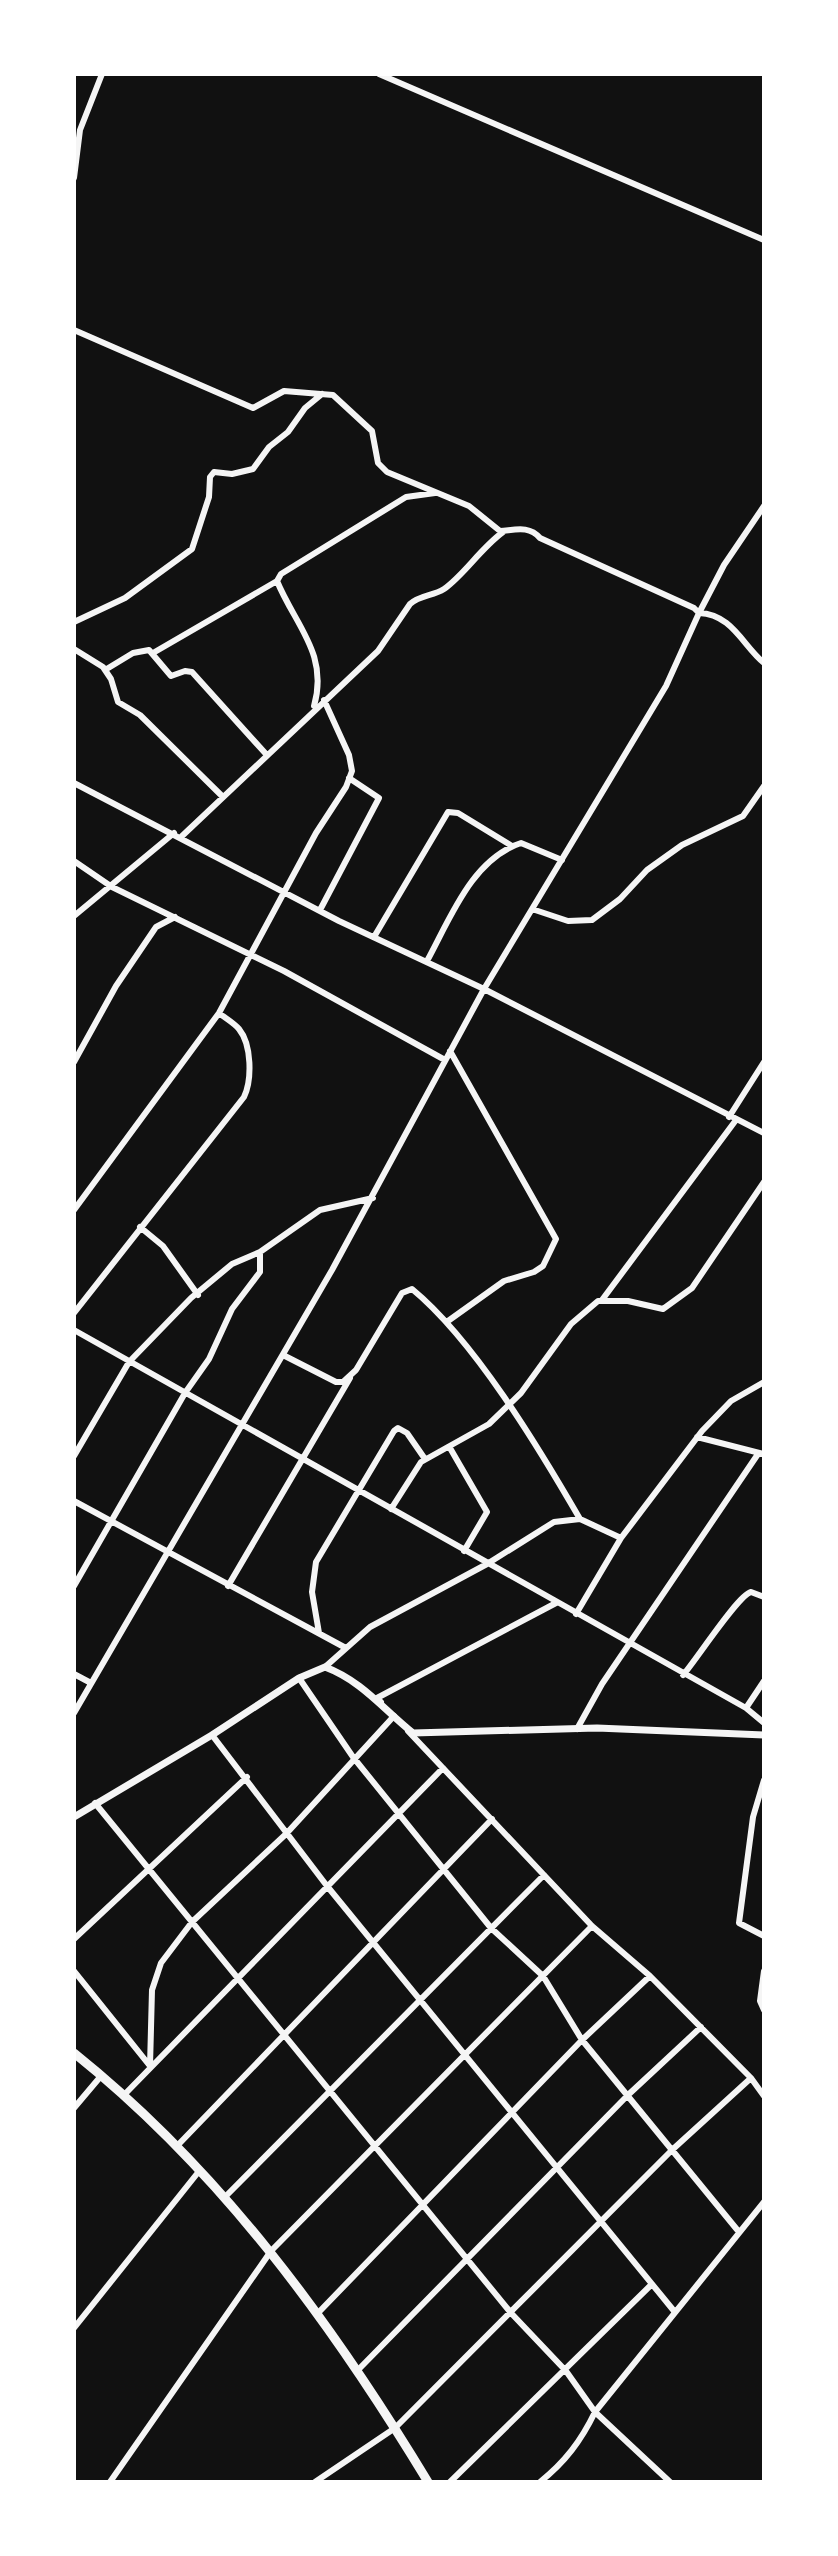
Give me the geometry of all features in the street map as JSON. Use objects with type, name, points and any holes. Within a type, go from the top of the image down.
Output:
[{"type":"main road","points":[[74,2053],[177,2146],[271,2251],[358,2370],[428,2482]]},
{"type":"street","points":[[74,178],[80,130],[102,74]]},
{"type":"street","points":[[379,74],[764,240]]},
{"type":"street","points":[[74,330],[253,408],[284,391],[333,395],[372,431],[382,469],[469,506],[493,527],[535,532],[540,538],[699,613],[716,617],[739,633],[764,663]]},
{"type":"street","points":[[74,622],[125,598],[192,549],[209,497],[210,477],[214,472],[232,474],[253,469],[269,447],[288,432],[305,408],[322,394]]},
{"type":"street","points":[[153,653],[277,581],[281,574],[406,497],[435,493]]},
{"type":"street","points":[[74,1713],[169,1555],[373,1198],[484,989],[666,686],[724,565],[764,506]]},
{"type":"street","points":[[74,916],[178,835],[378,651],[417,597],[443,590],[477,553],[506,530]]},
{"type":"street","points":[[277,581],[308,636],[318,663],[319,690],[313,709]]},
{"type":"street","points":[[74,649],[105,670],[118,702],[140,715],[222,796]]},
{"type":"street","points":[[105,670],[133,653],[149,650],[171,676],[192,672],[266,754]]},
{"type":"street","points":[[74,1210],[219,1013],[248,954],[349,778],[352,771],[349,755],[324,700]]},
{"type":"street","points":[[320,910],[379,798],[349,778]]},
{"type":"street","points":[[74,783],[764,1133]]},
{"type":"street","points":[[532,909],[568,921],[592,920],[620,899],[647,870],[690,840],[743,816],[764,786]]},
{"type":"street","points":[[374,937],[448,812],[458,813],[512,846]]},
{"type":"street","points":[[427,961],[486,863],[521,843],[562,860]]},
{"type":"street","points":[[74,861],[112,887],[248,954],[445,1060]]},
{"type":"street","points":[[74,1062],[116,986],[156,927],[175,917]]},
{"type":"street","points":[[74,1313],[140,1227],[196,1162],[248,1087],[244,1039],[239,1030],[219,1013]]},
{"type":"street","points":[[448,1321],[504,1281],[543,1266],[556,1239],[450,1051]]},
{"type":"street","points":[[391,1509],[425,1459],[489,1424],[509,1406],[571,1324],[602,1300],[732,1118],[764,1062]]},
{"type":"street","points":[[602,1300],[628,1301],[663,1309],[671,1306],[692,1288],[764,1182]]},
{"type":"street","points":[[74,1456],[129,1362],[159,1329],[232,1264],[260,1252],[320,1210],[373,1198]]},
{"type":"street","points":[[140,1227],[163,1246],[198,1295]]},
{"type":"street","points":[[74,1586],[185,1393],[209,1359],[232,1309],[260,1272],[260,1252]]},
{"type":"street","points":[[228,1586],[350,1377],[408,1289],[448,1321],[509,1406],[580,1519]]},
{"type":"street","points":[[74,1330],[746,1708],[764,1723]]},
{"type":"street","points":[[283,1355],[336,1382],[350,1377]]},
{"type":"street","points":[[576,1614],[621,1538],[697,1437],[731,1401],[764,1382]]},
{"type":"street","points":[[319,1633],[312,1575],[358,1490],[398,1428],[407,1433],[425,1459]]},
{"type":"street","points":[[577,1729],[630,1642],[761,1454],[697,1437]]},
{"type":"street","points":[[450,1448],[487,1512],[464,1551]]},
{"type":"street","points":[[74,1501],[344,1647]]},
{"type":"street","points":[[74,1817],[212,1735],[299,1678],[325,1667],[344,1647],[392,1613],[487,1564],[554,1522],[580,1519],[621,1538]]},
{"type":"street","points":[[683,1675],[711,1643],[736,1601],[751,1592],[764,1597]]},
{"type":"street","points":[[377,1698],[556,1603]]},
{"type":"street","points":[[325,1667],[342,1674],[377,1698],[413,1733],[577,1729],[764,1735]]},
{"type":"street","points":[[74,1674],[91,1683]]},
{"type":"street","points":[[299,1678],[353,1757],[491,1928],[543,1976],[582,2040],[739,2232]]},
{"type":"street","points":[[746,1708],[764,1681]]},
{"type":"street","points":[[377,1698],[592,1926],[650,1976],[751,2078],[764,2096]]},
{"type":"street","points":[[150,2066],[152,1990],[161,1963],[192,1922],[286,1834],[353,1757],[394,1716]]},
{"type":"street","points":[[212,1735],[327,1886],[674,2311]]},
{"type":"street","points":[[124,2095],[443,1768]]},
{"type":"street","points":[[74,1939],[247,1777]]},
{"type":"street","points":[[764,1780],[753,1817],[739,1923],[764,1936]]},
{"type":"street","points":[[95,1803],[511,2313],[566,2371],[595,2412],[670,2482]]},
{"type":"street","points":[[177,2146],[492,1819]]},
{"type":"street","points":[[225,2197],[544,1875]]},
{"type":"street","points":[[110,2482],[219,2321],[271,2251],[592,1926]]},
{"type":"street","points":[[74,1971],[150,2066]]},
{"type":"street","points":[[764,1971],[760,2001],[764,2010]]},
{"type":"street","points":[[318,2313],[582,2040],[650,1976]]},
{"type":"street","points":[[358,2370],[628,2095],[701,2027]]},
{"type":"street","points":[[74,2108],[101,2076]]},
{"type":"street","points":[[315,2482],[395,2428],[672,2150],[751,2078]]},
{"type":"street","points":[[74,2328],[200,2170]]},
{"type":"street","points":[[540,2482],[560,2466],[575,2448],[595,2412],[764,2202]]},
{"type":"street","points":[[450,2482],[652,2284]]}]
